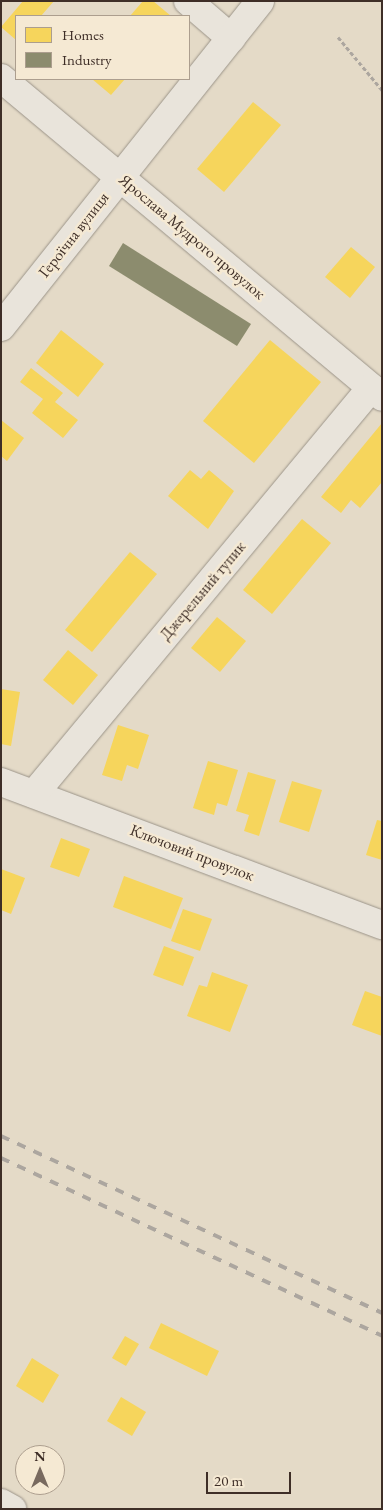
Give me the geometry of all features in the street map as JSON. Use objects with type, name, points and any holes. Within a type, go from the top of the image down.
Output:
[{"type":"street","points":[[188,1],[231,38]]},
{"type":"street","name":"Героїчна вулиця","points":[[1,327],[260,1]]},
{"type":"street","name":"Ярослава Мудрого провулок","points":[[1,78],[376,392]]},
{"type":"street","name":"Джерельний тупик","points":[[34,794],[376,392]]},
{"type":"street","name":"Ключовий провулок","points":[[1,782],[382,925]]},
{"type":"street","points":[[1,1503],[12,1509]]},
{"type":"path","points":[[338,37],[382,90]]},
{"type":"building: Homes","points":[[23,1],[54,1],[42,15],[15,15],[15,39],[1,27]]},
{"type":"building: Homes","points":[[143,1],[153,1],[170,15],[131,15]]},
{"type":"building: Homes","points":[[93,80],[124,80],[111,95]]},
{"type":"building: Homes","points":[[253,102],[281,125],[224,192],[197,169]]},
{"type":"building: Homes","points":[[351,247],[375,267],[350,298],[325,277]]},
{"type":"building: Homes","points":[[61,330],[104,364],[78,397],[36,363]]},
{"type":"building: Homes","points":[[270,340],[321,382],[254,463],[203,421]]},
{"type":"building: Homes","points":[[31,368],[63,393],[55,402],[78,420],[63,438],[32,413],[43,399],[20,382]]},
{"type":"building: Homes","points":[[1,420],[24,438],[7,461],[1,456]]},
{"type":"building: Homes","points":[[382,423],[382,482],[360,508],[351,500],[341,513],[321,497]]},
{"type":"building: Homes","points":[[190,470],[201,479],[209,470],[234,491],[208,529],[168,496]]},
{"type":"building: Homes","points":[[302,519],[331,543],[272,614],[243,590]]},
{"type":"building: Homes","points":[[130,552],[157,574],[92,652],[65,630]]},
{"type":"building: Homes","points":[[217,617],[246,641],[220,672],[191,648]]},
{"type":"building: Homes","points":[[68,650],[98,675],[73,705],[43,680]]},
{"type":"building: Homes","points":[[1,689],[20,692],[11,746],[1,744]]},
{"type":"building: Homes","points":[[118,725],[149,735],[138,769],[127,765],[122,781],[102,775]]},
{"type":"building: Homes","points":[[208,761],[238,770],[227,806],[217,803],[214,815],[193,808]]},
{"type":"building: Homes","points":[[248,772],[276,780],[259,836],[244,831],[249,815],[236,811]]},
{"type":"building: Homes","points":[[292,781],[322,790],[309,832],[279,822]]},
{"type":"building: Homes","points":[[377,820],[382,821],[382,860],[366,855]]},
{"type":"building: Homes","points":[[61,838],[90,849],[79,877],[50,867]]},
{"type":"building: Homes","points":[[1,869],[25,878],[11,914],[1,910]]},
{"type":"building: Homes","points":[[124,876],[183,898],[171,929],[113,907]]},
{"type":"building: Homes","points":[[183,909],[212,919],[200,951],[171,941]]},
{"type":"building: Homes","points":[[164,946],[194,957],[183,986],[153,975]]},
{"type":"building: Homes","points":[[212,972],[248,985],[230,1032],[187,1016],[199,985],[207,987]]},
{"type":"building: Homes","points":[[365,991],[382,997],[382,1036],[352,1025]]},
{"type":"building: Homes","points":[[161,1323],[219,1351],[207,1376],[149,1348]]},
{"type":"building: Homes","points":[[125,1336],[139,1344],[126,1366],[112,1358]]},
{"type":"building: Homes","points":[[32,1358],[59,1375],[43,1403],[16,1386]]},
{"type":"building: Homes","points":[[121,1397],[146,1412],[132,1436],[107,1421]]},
{"type":"building: Industry","points":[[123,243],[251,324],[237,346],[109,266]]},
{"type":"railway","points":[[1,1136],[382,1313]]},
{"type":"railway","points":[[1,1158],[382,1336]]}]
